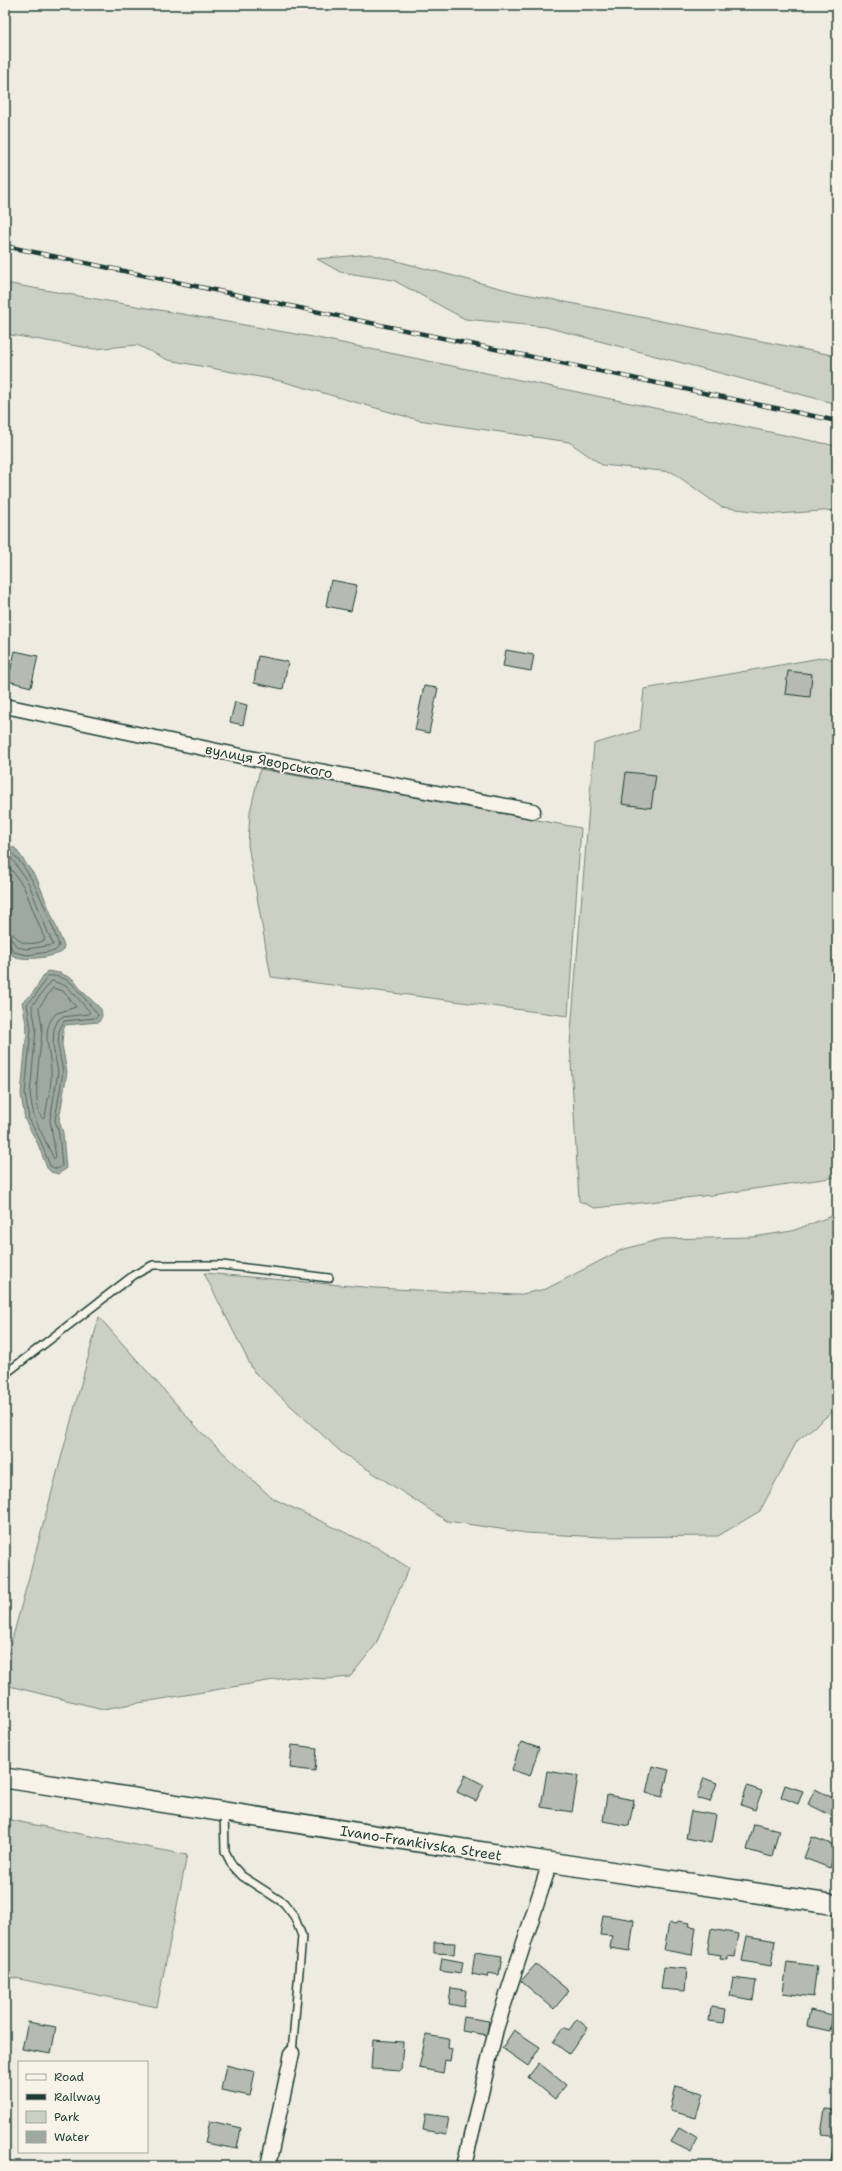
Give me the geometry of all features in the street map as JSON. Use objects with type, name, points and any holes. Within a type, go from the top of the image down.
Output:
[{"type":"main road","name":"Ivano-Frankivska Street","points":[[5,1778],[837,1905]]},
{"type":"street","name":"вулиця Яворського","points":[[5,706],[255,759],[533,811]]},
{"type":"street","points":[[464,2166],[496,2029],[546,1875],[548,1862]]},
{"type":"street","points":[[268,2166],[292,2053]]},
{"type":"lane","points":[[5,1374],[134,1274],[153,1265],[222,1265],[329,1278]]},
{"type":"lane","points":[[224,1812],[225,1850],[232,1865],[242,1876],[284,1903],[294,1916],[302,1936],[292,2053]]},
{"type":"green space","points":[[370,254],[515,292],[837,356],[837,404],[546,327],[465,319],[393,280],[340,272],[317,259]]},
{"type":"green space","points":[[5,283],[313,337],[837,446],[837,510],[777,514],[721,507],[672,472],[602,465],[569,442],[418,420],[281,381],[168,360],[137,345],[95,349],[5,334]]},
{"type":"green space","points":[[826,657],[837,662],[837,1177],[712,1195],[595,1208],[579,1201],[570,1044],[594,744],[640,730],[644,689]]},
{"type":"green space","points":[[260,769],[581,828],[568,1016],[271,977],[248,845],[250,812]]},
{"type":"green space","points":[[837,1214],[837,1408],[797,1441],[760,1511],[718,1536],[601,1537],[526,1533],[447,1521],[341,1452],[254,1372],[204,1273],[375,1288],[517,1295],[546,1289],[621,1250],[661,1239],[753,1237],[792,1231]]},
{"type":"green space","points":[[99,1317],[201,1432],[272,1498],[378,1548],[409,1568],[376,1644],[350,1677],[328,1679],[291,1677],[103,1709],[5,1685],[5,1666]]},
{"type":"green space","points":[[5,1819],[187,1855],[157,2007],[5,1976]]},
{"type":"water","points":[[5,846],[15,848],[37,879],[64,946],[62,952],[45,957],[23,958],[12,955],[8,951],[5,941]]},
{"type":"water","points":[[47,971],[60,973],[73,979],[81,990],[101,1009],[102,1016],[99,1022],[65,1025],[63,1031],[62,1045],[67,1072],[59,1120],[63,1133],[66,1169],[58,1174],[51,1172],[47,1168],[38,1144],[25,1120],[21,1094],[27,1029],[22,1002],[32,994]]},
{"type":"building","points":[[331,580],[357,585],[351,611],[326,606]]},
{"type":"building","points":[[506,650],[534,655],[531,671],[503,666]]},
{"type":"building","points":[[15,651],[38,656],[31,687],[8,681]]},
{"type":"building","points":[[258,656],[288,662],[283,689],[254,683]]},
{"type":"building","points":[[788,671],[812,674],[810,697],[785,694]]},
{"type":"building","points":[[424,686],[438,688],[429,733],[415,730]]},
{"type":"building","points":[[235,702],[247,705],[243,725],[230,722]]},
{"type":"building","points":[[626,772],[656,775],[651,808],[622,804]]},
{"type":"building","points":[[521,1742],[539,1748],[530,1776],[512,1770]]},
{"type":"building","points":[[292,1745],[317,1748],[315,1771],[290,1768]]},
{"type":"building","points":[[652,1766],[669,1770],[662,1797],[646,1793]]},
{"type":"building","points":[[547,1771],[578,1776],[572,1812],[541,1807]]},
{"type":"building","points":[[465,1775],[484,1785],[476,1801],[457,1792]]},
{"type":"building","points":[[704,1778],[717,1783],[710,1802],[697,1798]]},
{"type":"building","points":[[785,1785],[803,1791],[798,1804],[781,1797]]},
{"type":"building","points":[[747,1786],[762,1791],[755,1810],[741,1805]]},
{"type":"building","points":[[815,1789],[837,1800],[837,1812],[834,1817],[808,1804]]},
{"type":"building","points":[[607,1795],[634,1800],[629,1826],[603,1821]]},
{"type":"building","points":[[691,1811],[716,1815],[711,1843],[686,1838]]},
{"type":"building","points":[[754,1824],[779,1830],[772,1857],[747,1850]]},
{"type":"building","points":[[812,1837],[837,1846],[830,1868],[804,1858]]},
{"type":"building","points":[[603,1915],[634,1920],[630,1951],[610,1948],[612,1936],[600,1935]]},
{"type":"building","points":[[678,1921],[690,1923],[689,1926],[696,1927],[692,1955],[664,1950],[669,1923],[677,1924]]},
{"type":"building","points":[[711,1929],[739,1934],[735,1957],[728,1956],[728,1960],[720,1959],[721,1955],[707,1953]]},
{"type":"building","points":[[747,1936],[775,1941],[771,1966],[742,1961]]},
{"type":"building","points":[[434,1942],[455,1943],[454,1954],[434,1953]]},
{"type":"building","points":[[475,1952],[502,1956],[499,1975],[488,1973],[487,1977],[472,1974]]},
{"type":"building","points":[[442,1958],[463,1962],[461,1974],[440,1971]]},
{"type":"building","points":[[787,1962],[817,1966],[813,1997],[783,1993]]},
{"type":"building","points":[[536,1964],[569,1991],[554,2009],[521,1981]]},
{"type":"building","points":[[664,1967],[687,1969],[685,1991],[661,1989]]},
{"type":"building","points":[[733,1978],[756,1981],[753,2000],[730,1996]]},
{"type":"building","points":[[451,1988],[466,1990],[464,2007],[449,2004]]},
{"type":"building","points":[[711,2007],[725,2009],[723,2023],[709,2021]]},
{"type":"building","points":[[810,2010],[833,2015],[830,2031],[807,2026]]},
{"type":"building","points":[[464,2017],[489,2021],[487,2035],[462,2031]]},
{"type":"building","points":[[577,2019],[588,2028],[569,2054],[553,2042],[564,2027],[569,2030]]},
{"type":"building","points":[[28,2022],[56,2027],[51,2054],[22,2049]]},
{"type":"building","points":[[514,2030],[540,2047],[528,2066],[502,2048]]},
{"type":"building","points":[[426,2035],[449,2039],[448,2048],[452,2049],[450,2061],[445,2060],[443,2073],[419,2068]]},
{"type":"building","points":[[373,2040],[403,2042],[401,2071],[371,2069]]},
{"type":"building","points":[[539,2063],[566,2085],[555,2099],[528,2077]]},
{"type":"building","points":[[226,2065],[255,2072],[250,2096],[221,2090]]},
{"type":"building","points":[[676,2086],[703,2093],[696,2118],[670,2111]]},
{"type":"building","points":[[825,2109],[837,2110],[837,2136],[821,2134]]},
{"type":"building","points":[[426,2114],[449,2117],[446,2134],[423,2130]]},
{"type":"building","points":[[210,2121],[241,2128],[237,2149],[205,2143]]},
{"type":"building","points":[[679,2127],[698,2138],[691,2152],[671,2142]]},
{"type":"building","points":[[833,2149],[837,2149],[837,2166],[830,2166]]},
{"type":"railway","points":[[5,246],[837,421]]}]
